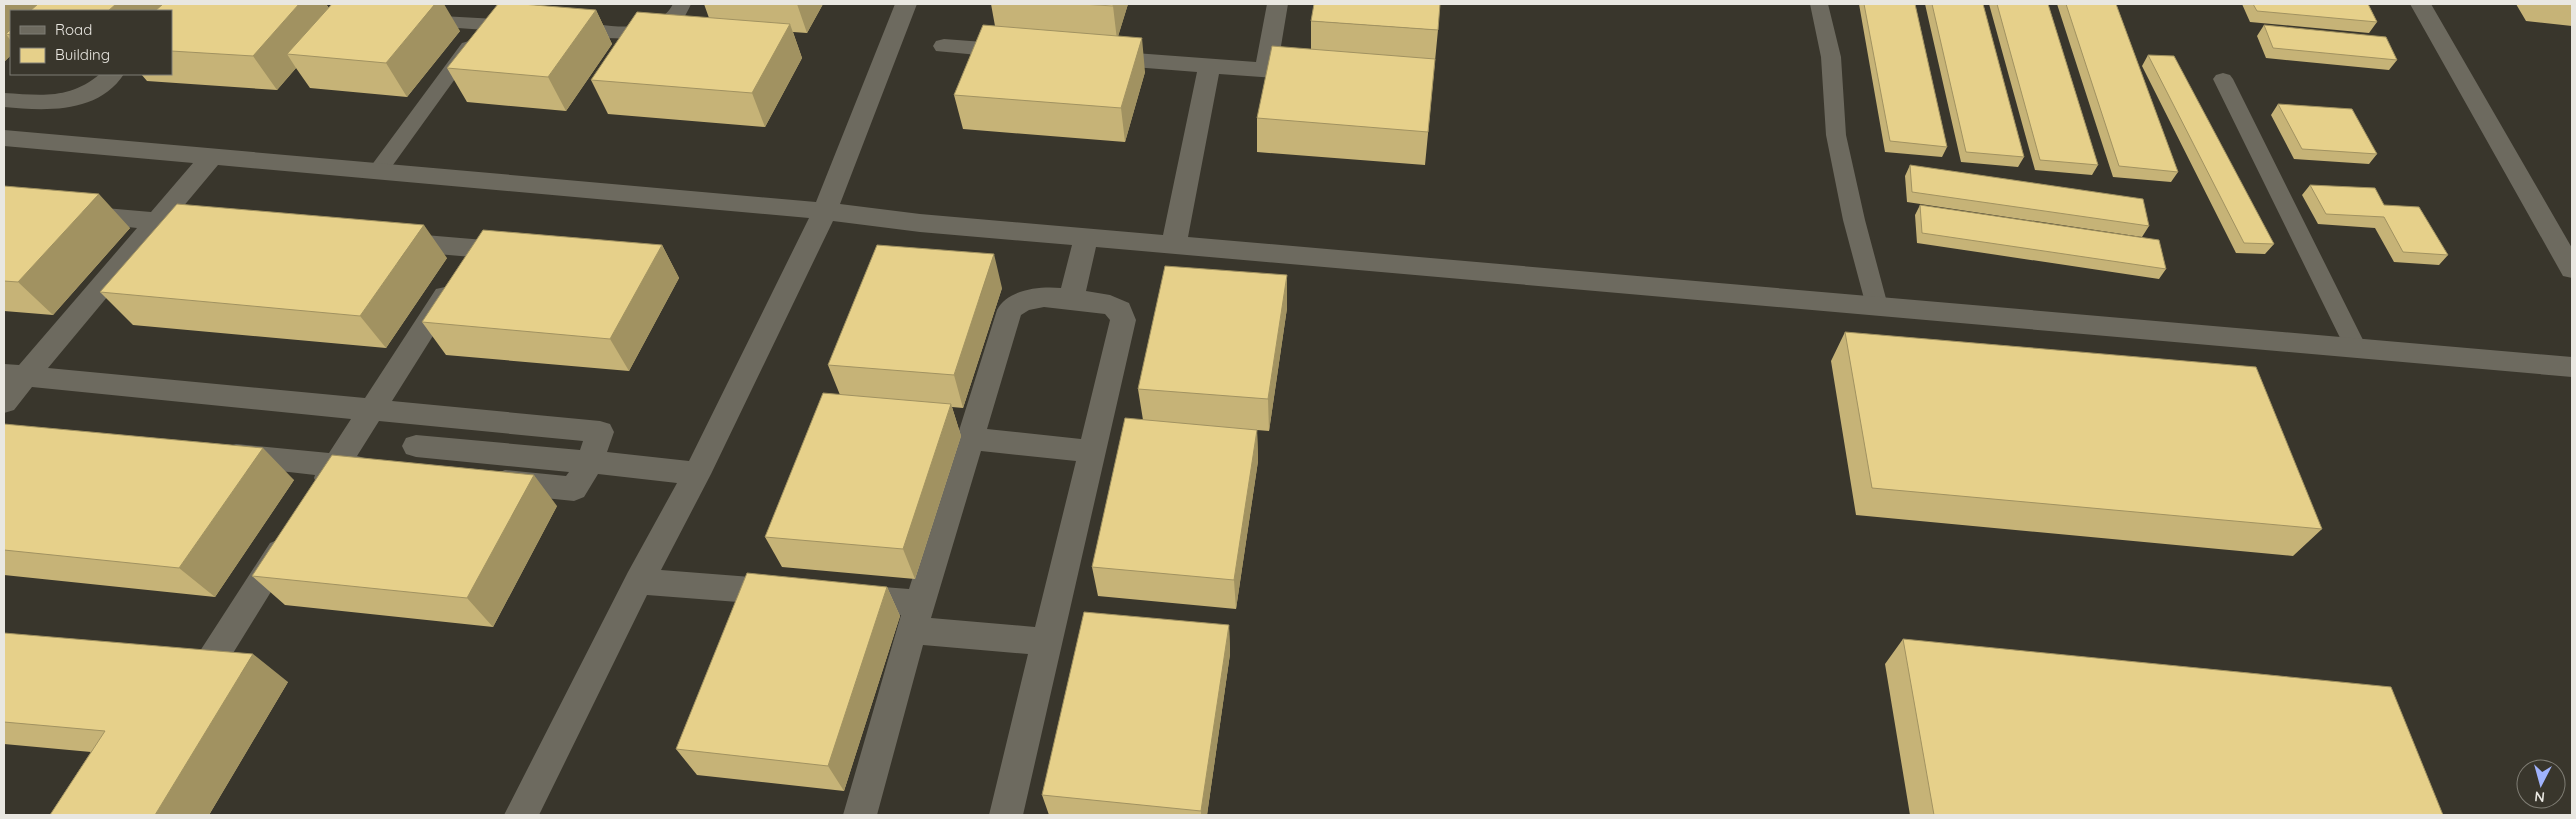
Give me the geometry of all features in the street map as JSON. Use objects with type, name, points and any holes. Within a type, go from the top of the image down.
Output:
[{"type":"street","points":[[521,815],[639,581],[697,474],[825,211],[906,4]]},
{"type":"street","points":[[1266,70],[1278,4]]},
{"type":"street","points":[[2420,4],[2572,269]]},
{"type":"street","points":[[944,46],[1033,53]]},
{"type":"street","points":[[1092,57],[1323,74]]},
{"type":"street","points":[[1174,245],[1209,66]]},
{"type":"street","points":[[4,100],[54,103],[71,100],[99,88],[112,75]]},
{"type":"street","points":[[4,138],[825,211],[920,223],[2572,366]]},
{"type":"street","points":[[4,402],[15,375],[157,220],[212,156]]},
{"type":"street","points":[[61,213],[226,226]]},
{"type":"street","points":[[1071,300],[1086,237]]},
{"type":"street","points":[[381,240],[534,253]]},
{"type":"street","points":[[315,498],[476,248]]},
{"type":"street","points":[[860,815],[916,616],[972,439],[1010,310],[1020,300],[1034,297],[1110,305],[1120,310],[1123,320],[1006,815]]},
{"type":"street","points":[[15,375],[600,432],[590,462],[574,488],[475,479]]},
{"type":"street","points":[[972,439],[1092,450]]},
{"type":"street","points":[[416,446],[697,474]]},
{"type":"street","points":[[209,452],[386,470]]},
{"type":"street","points":[[211,661],[294,530]]},
{"type":"street","points":[[639,581],[815,594],[1047,642]]},
{"type":"lane","points":[[554,27],[649,30],[664,26],[674,18],[682,4]]},
{"type":"lane","points":[[1819,4],[1831,57],[1836,135],[1854,220],[1877,306]]},
{"type":"lane","points":[[401,20],[535,26]]},
{"type":"lane","points":[[378,171],[486,24]]},
{"type":"lane","points":[[2223,80],[2356,348]]},
{"type":"building","points":[[38,4],[116,4],[109,10],[31,10]]},
{"type":"building","points":[[163,4],[299,4],[253,56],[172,51],[172,10],[156,10]]},
{"type":"building","points":[[332,4],[435,4],[386,63],[287,54]]},
{"type":"building","points":[[498,4],[596,10],[548,77],[447,68]]},
{"type":"building","points":[[1082,4],[1113,4],[1113,6]]},
{"type":"building","points":[[1314,4],[1440,4],[1438,30],[1311,21]]},
{"type":"building","points":[[1864,4],[1915,4],[1947,147],[1890,141]]},
{"type":"building","points":[[1932,4],[1983,4],[2024,157],[1966,152]]},
{"type":"building","points":[[1997,4],[2048,4],[2098,165],[2040,160]]},
{"type":"building","points":[[2066,4],[2116,4],[2178,172],[2119,166]]},
{"type":"building","points":[[2253,4],[2368,4],[2377,22],[2257,11]]},
{"type":"building","points":[[637,12],[790,24],[752,93],[591,80]]},
{"type":"building","points":[[983,25],[1142,38],[1121,108],[954,95]]},
{"type":"building","points":[[2264,25],[2386,37],[2397,60],[2273,48]]},
{"type":"building","points":[[1272,46],[1435,59],[1428,132],[1257,118]]},
{"type":"building","points":[[2148,55],[2174,56],[2274,244],[2244,243]]},
{"type":"building","points":[[2278,104],[2352,109],[2377,154],[2302,149]]},
{"type":"building","points":[[1910,165],[2143,199],[2149,226],[1912,192]]},
{"type":"building","points":[[2310,185],[2375,188],[2384,205],[2419,207],[2448,255],[2403,252],[2384,217],[2326,214]]},
{"type":"building","points":[[4,186],[99,194],[18,282],[4,281]]},
{"type":"building","points":[[177,204],[424,225],[360,316],[100,292]]},
{"type":"building","points":[[1920,205],[2159,240],[2166,269],[1922,233]]},
{"type":"building","points":[[483,230],[662,245],[610,339],[422,322]]},
{"type":"building","points":[[877,245],[994,254],[954,375],[828,365]]},
{"type":"building","points":[[1165,266],[1287,275],[1268,399],[1138,389]]},
{"type":"building","points":[[1845,332],[2256,367],[2322,529],[1872,488]]},
{"type":"building","points":[[823,393],[951,404],[903,549],[765,537]]},
{"type":"building","points":[[1125,418],[1257,430],[1234,580],[1092,567]]},
{"type":"building","points":[[4,424],[263,448],[179,568],[4,550]]},
{"type":"building","points":[[332,455],[534,475],[467,598],[252,576]]},
{"type":"building","points":[[747,573],[887,587],[828,766],[676,749]]},
{"type":"building","points":[[1084,612],[1229,625],[1201,811],[1042,795]]},
{"type":"building","points":[[4,633],[253,654],[155,815],[50,815],[105,731],[4,722]]},
{"type":"building","points":[[1903,639],[2391,687],[2443,815],[1934,815]]}]
